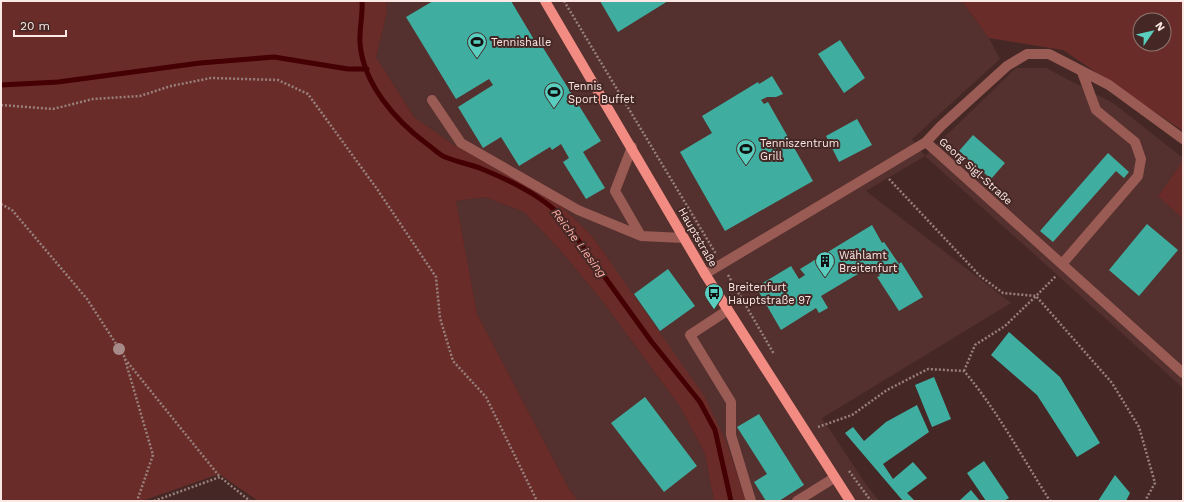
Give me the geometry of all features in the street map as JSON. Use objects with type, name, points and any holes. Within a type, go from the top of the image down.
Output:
[{"type":"main road","name":"Hauptstraße","points":[[545,1],[632,147],[705,274],[805,434],[850,501]]},
{"type":"street","points":[[926,142],[941,126],[1007,66],[1027,54],[1049,54],[1110,85],[1183,139]]},
{"type":"street","points":[[1063,265],[1138,176],[1141,159],[1135,142],[1096,110],[1082,72]]},
{"type":"street","points":[[432,100],[461,143],[578,210],[641,236],[684,238]]},
{"type":"street","name":"Georg Sigl-Straße","points":[[705,274],[926,142],[1183,373]]},
{"type":"street","points":[[632,147],[615,191],[641,236]]},
{"type":"street","points":[[728,310],[690,335],[731,402],[731,435],[751,501]]},
{"type":"street","points":[[797,501],[834,478]]},
{"type":"path","points":[[1,106],[53,109],[93,99],[140,96],[171,86],[211,78],[278,80],[308,94],[377,189],[436,277],[440,318],[453,362],[486,397],[537,501]]},
{"type":"path","points":[[880,170],[980,276],[1002,293],[1036,296],[1112,382],[1139,427],[1155,483],[1145,501]]},
{"type":"path","points":[[1,204],[12,210],[87,299],[124,356],[220,477],[250,501]]},
{"type":"path","points":[[964,371],[975,345],[1005,326],[1036,296],[1063,265]]},
{"type":"path","points":[[124,356],[153,455],[137,501]]},
{"type":"path","points":[[805,434],[817,427],[852,415],[887,390],[928,369],[964,371],[978,388],[997,416],[1050,501]]},
{"type":"path","points":[[154,501],[220,477]]},
{"type":"shaded area","points":[[1,1],[386,1],[387,12],[376,57],[414,117],[451,143],[512,178],[553,198],[592,236],[705,397],[727,444],[746,501],[714,501],[705,454],[681,408],[604,303],[561,251],[524,212],[485,197],[456,201],[477,314],[569,489],[578,501],[258,501],[219,474],[142,501],[1,501]]},
{"type":"shaded area","points":[[386,1],[962,1],[989,38],[1000,59],[912,139],[925,156],[866,191],[1011,303],[822,418],[865,483],[879,501],[746,501],[727,444],[665,341],[592,236],[553,198],[512,178],[451,143],[414,117],[376,57],[387,12]]},
{"type":"shaded area","points":[[962,1],[1183,1],[1183,131],[1063,50],[989,38]]},
{"type":"shaded area","points":[[1016,68],[1046,68],[1113,103],[1183,158],[1183,161],[1158,196],[1183,219],[1183,388],[925,156]]},
{"type":"shaded area","points":[[1183,161],[1183,219],[1158,196]]},
{"type":"shaded area","points":[[485,197],[524,212],[561,251],[604,303],[681,408],[705,454],[714,501],[578,501],[569,489],[477,314],[456,201]]},
{"type":"building","points":[[433,1],[511,1],[539,48],[542,46],[601,141],[583,152],[605,188],[586,199],[563,162],[569,158],[561,144],[552,150],[550,147],[519,166],[501,137],[483,148],[458,107],[493,85],[489,79],[456,99],[406,17]]},
{"type":"building","points":[[600,1],[668,1],[618,32]]},
{"type":"building","points":[[840,40],[865,78],[844,93],[818,54]]},
{"type":"building","name":"Tenniszentrum Grill","points":[[772,76],[783,94],[776,97],[767,97],[761,100],[764,104],[768,102],[813,181],[725,231],[680,152],[712,133],[702,116],[758,82],[759,84]]},
{"type":"building","points":[[857,119],[872,145],[839,162],[826,136]]},
{"type":"building","points":[[973,135],[1005,163],[991,179],[959,151]]},
{"type":"building","points":[[1108,153],[1129,172],[1124,178],[1116,171],[1053,242],[1040,231]]},
{"type":"building","points":[[1147,224],[1178,250],[1139,296],[1109,270]]},
{"type":"building","name":"Wählamt Breitenfurt","points":[[872,225],[882,243],[884,242],[899,264],[901,262],[923,297],[899,311],[877,277],[880,276],[873,265],[821,296],[828,308],[819,313],[816,308],[781,330],[756,287],[791,266],[799,279],[805,275],[800,269]]},
{"type":"building","points":[[668,269],[695,306],[660,331],[634,294]]},
{"type":"building","points":[[1009,332],[1060,377],[1100,443],[1077,457],[1037,395],[991,355]]},
{"type":"building","points":[[934,377],[951,419],[932,427],[915,385]]},
{"type":"building","points":[[645,397],[697,466],[664,492],[611,423]]},
{"type":"building","points":[[917,405],[929,432],[883,464],[893,479],[913,462],[927,478],[907,493],[915,501],[903,501],[845,433],[853,427],[864,441],[886,422]]},
{"type":"building","points":[[759,414],[804,485],[779,501],[766,501],[754,482],[767,474],[737,427]]},
{"type":"building","points":[[984,461],[1009,498],[1004,501],[986,501],[967,473]]},
{"type":"building","points":[[1115,475],[1130,493],[1126,501],[1098,501]]},
{"type":"building","points":[[971,490],[980,501],[959,501]]},
{"type":"waterway","name":"Reiche Liesing","points":[[362,1],[360,38],[362,58],[367,73],[383,100],[393,113],[415,135],[440,154],[450,159],[482,169],[513,183],[543,200],[560,215],[651,341],[700,402],[715,430],[731,501]]},
{"type":"waterway","points":[[1,85],[58,82],[200,63],[274,57],[348,69],[367,69]]},
{"type":"place","name":"Tennishalle","points":[[477,59]]},
{"type":"place","name":"Tennis Sport Buffet","points":[[554,109]]},
{"type":"place","name":"Tenniszentrum Grill","points":[[746,166]]},
{"type":"place","name":"Wählamt Breitenfurt","points":[[825,278]]},
{"type":"place","name":"Breitenfurt Hauptstraße 97","points":[[714,310]]}]
